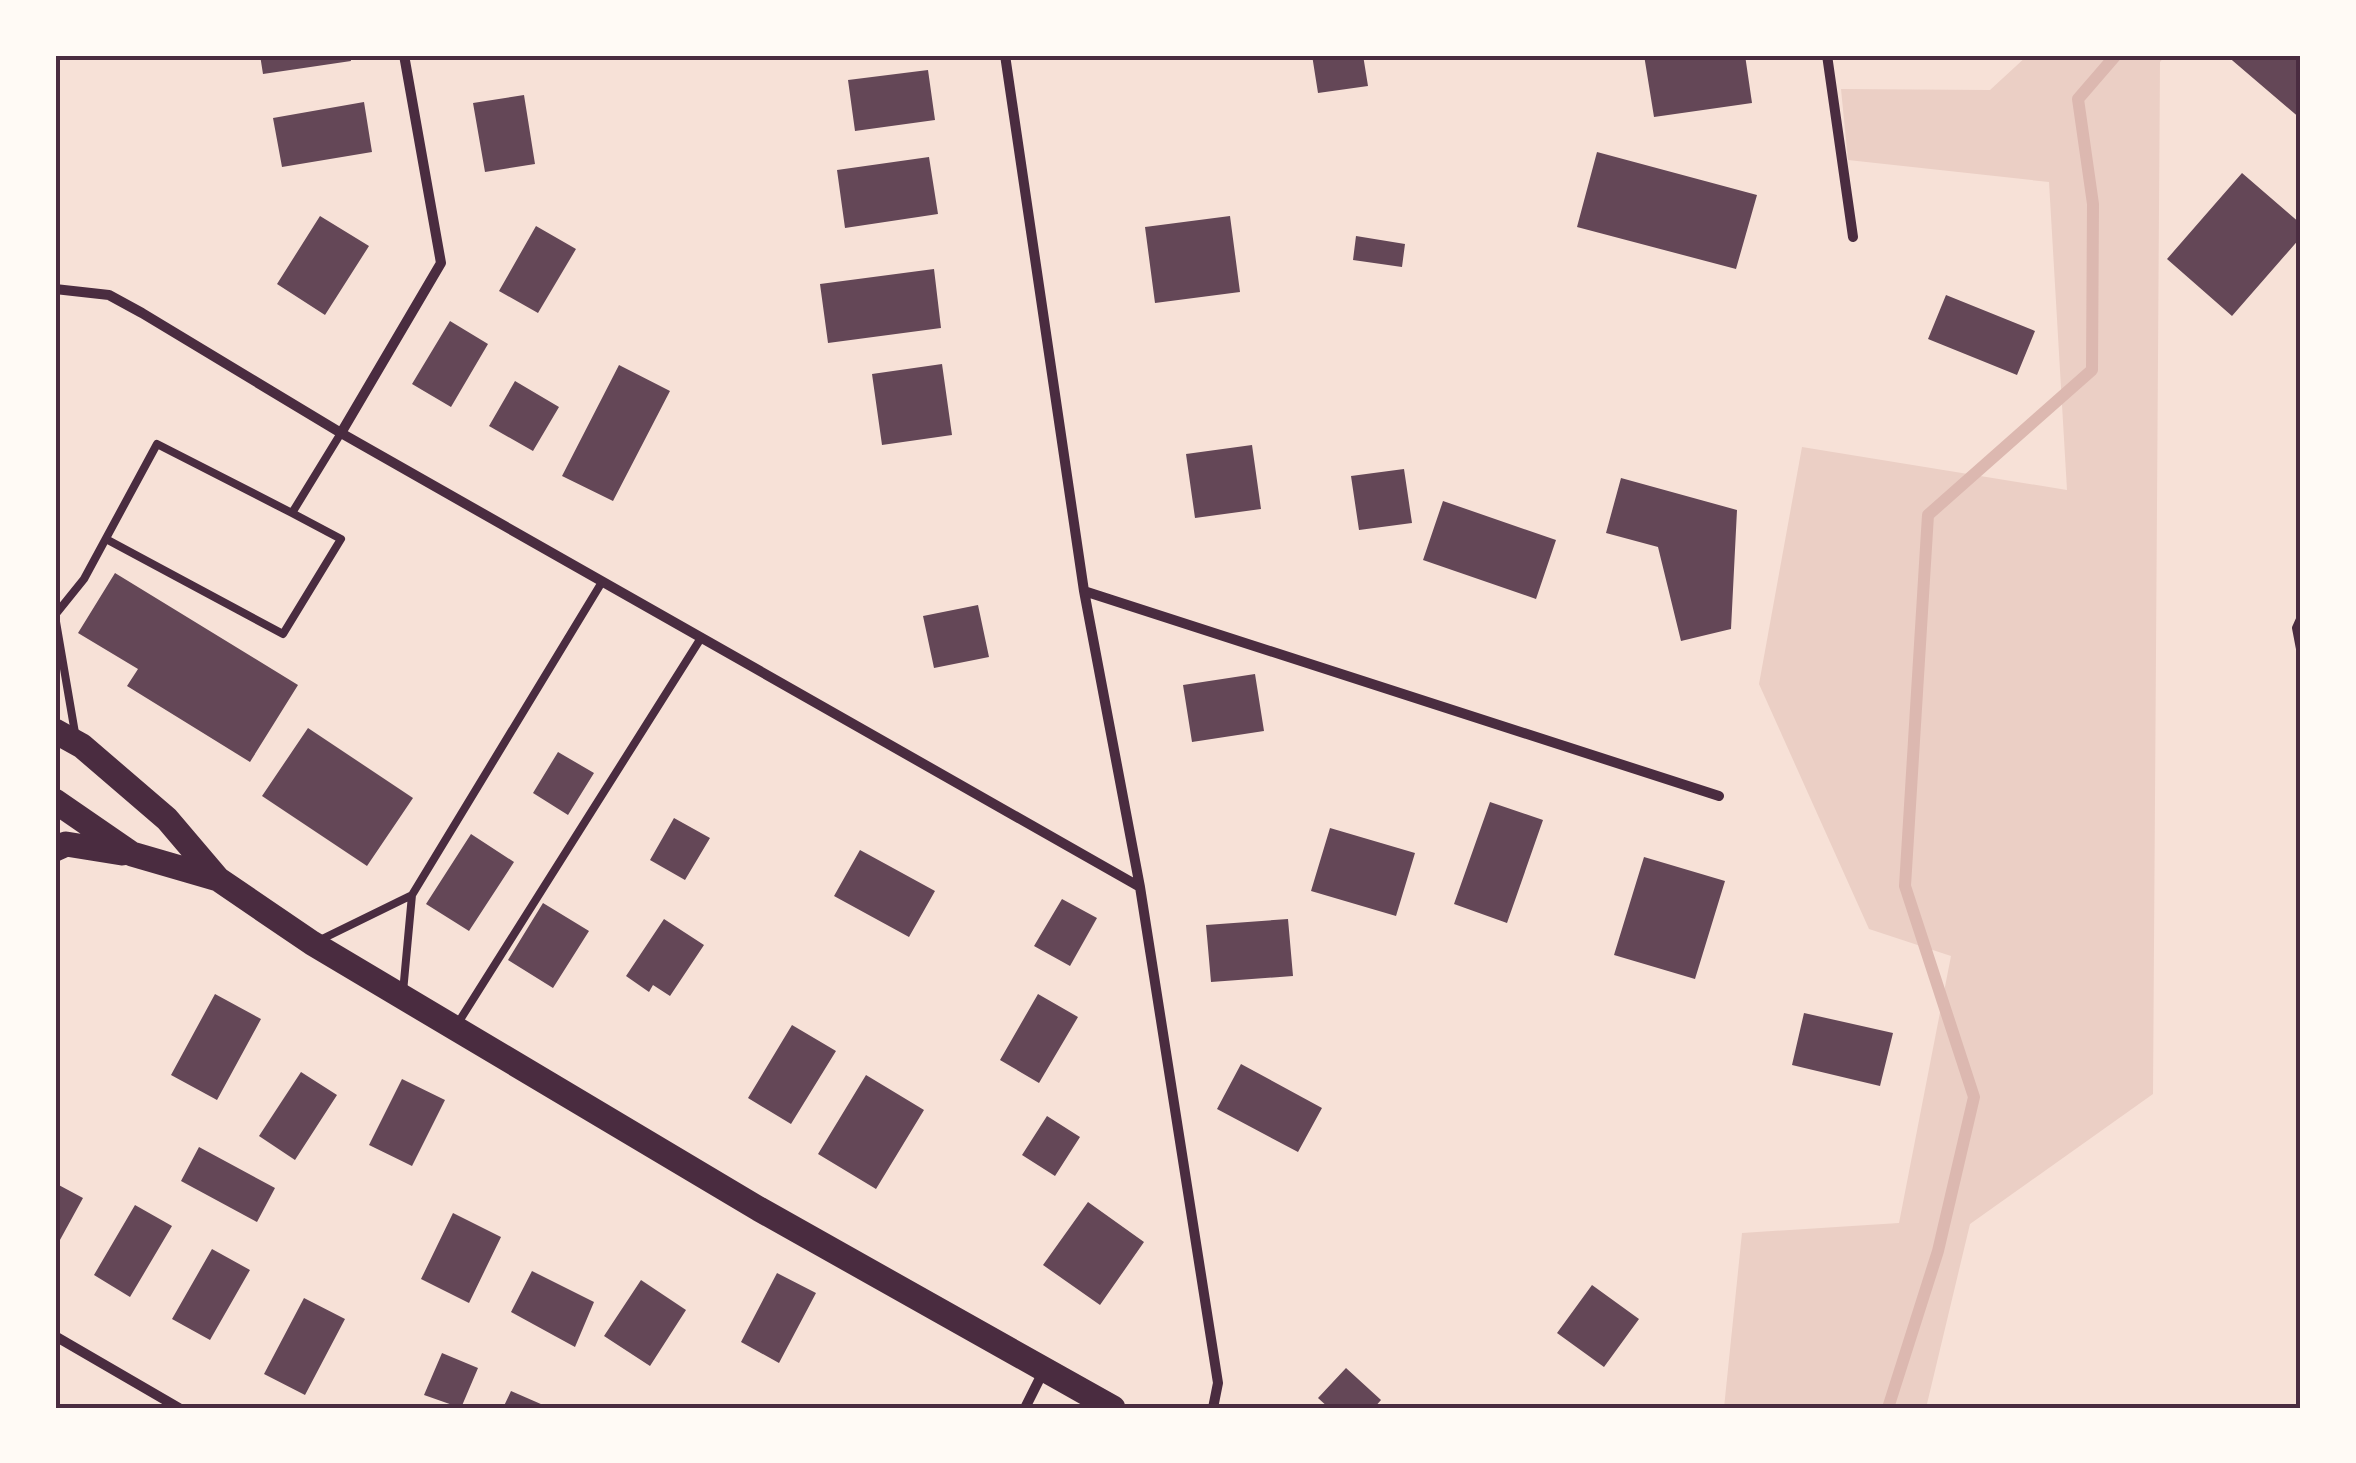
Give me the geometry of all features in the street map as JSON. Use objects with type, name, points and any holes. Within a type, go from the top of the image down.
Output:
[{"type":"main road","points":[[66,737],[167,819],[218,879],[312,943],[758,1209],[1046,1367],[1112,1408]]},
{"type":"main road","points":[[55,802],[132,854]]},
{"type":"main road","points":[[55,849],[66,844],[132,854],[218,879]]},
{"type":"street","points":[[341,432],[441,262],[404,55]]},
{"type":"street","points":[[1006,55],[1084,591],[1140,888],[1218,1383],[1213,1408]]},
{"type":"street","points":[[1827,55],[1853,237]]},
{"type":"street","points":[[55,289],[76,288],[109,295],[341,432],[1140,888]]},
{"type":"street","points":[[1084,591],[1719,796]]},
{"type":"street","points":[[55,1336],[179,1408]]},
{"type":"street","points":[[1025,1408],[1046,1367]]},
{"type":"lane","points":[[292,512],[341,432]]},
{"type":"lane","points":[[66,737],[55,615],[84,579],[157,444],[341,539],[283,634],[106,539]]},
{"type":"lane","points":[[402,997],[412,894],[602,582]]},
{"type":"lane","points":[[2301,617],[2296,628],[2301,654]]},
{"type":"lane","points":[[455,1028],[701,638]]},
{"type":"lane","points":[[312,943],[412,894]]},
{"type":"shaded area","points":[[2028,55],[2166,55],[2160,62],[2153,1094],[1970,1224],[1926,1408],[1724,1408],[1742,1233],[1899,1223],[1951,956],[1869,929],[1759,684],[1802,447],[2067,490],[2049,182],[1848,160],[1841,89],[1990,90]]},
{"type":"building","points":[[260,55],[350,55],[351,61],[263,74]]},
{"type":"building","points":[[1312,55],[1363,55],[1368,86],[1318,93]]},
{"type":"building","points":[[1644,55],[1745,55],[1752,103],[1654,117]]},
{"type":"building","points":[[2226,55],[2301,55],[2301,119]]},
{"type":"building","points":[[928,70],[935,120],[855,131],[848,80]]},
{"type":"building","points":[[524,95],[535,164],[485,172],[473,103]]},
{"type":"building","points":[[364,102],[372,152],[282,167],[273,118]]},
{"type":"building","points":[[1597,152],[1757,195],[1736,269],[1577,227]]},
{"type":"building","points":[[929,157],[938,214],[845,228],[837,170]]},
{"type":"building","points":[[2242,173],[2301,224],[2301,237],[2232,316],[2167,259]]},
{"type":"building","points":[[320,216],[369,246],[325,315],[277,284]]},
{"type":"building","points":[[1230,216],[1240,292],[1155,303],[1145,227]]},
{"type":"building","points":[[536,226],[576,249],[538,313],[499,291]]},
{"type":"building","points":[[1356,236],[1405,244],[1402,267],[1353,260]]},
{"type":"building","points":[[934,269],[941,328],[828,343],[820,284]]},
{"type":"building","points":[[1946,295],[2035,331],[2017,375],[1928,339]]},
{"type":"building","points":[[450,321],[488,344],[451,407],[412,384]]},
{"type":"building","points":[[942,364],[952,435],[882,445],[872,374]]},
{"type":"building","points":[[619,365],[670,391],[613,501],[562,476]]},
{"type":"building","points":[[515,381],[559,407],[533,451],[489,426]]},
{"type":"building","points":[[1252,445],[1261,509],[1195,518],[1186,454]]},
{"type":"building","points":[[1404,469],[1412,523],[1359,530],[1351,476]]},
{"type":"building","points":[[1621,478],[1737,510],[1731,629],[1681,641],[1658,547],[1606,533]]},
{"type":"building","points":[[1443,501],[1556,540],[1536,599],[1423,560]]},
{"type":"building","points":[[115,573],[298,685],[250,762],[127,686],[138,669],[78,633]]},
{"type":"building","points":[[978,605],[989,657],[934,668],[923,616]]},
{"type":"building","points":[[1255,674],[1264,731],[1192,742],[1183,685]]},
{"type":"building","points":[[308,728],[413,798],[367,866],[262,796]]},
{"type":"building","points":[[558,752],[594,773],[568,815],[533,793]]},
{"type":"building","points":[[1490,802],[1543,820],[1507,923],[1454,904]]},
{"type":"building","points":[[674,818],[710,838],[685,880],[650,860]]},
{"type":"building","points":[[1330,828],[1415,853],[1396,916],[1311,891]]},
{"type":"building","points":[[471,834],[514,862],[469,931],[426,904]]},
{"type":"building","points":[[860,850],[935,891],[909,937],[834,896]]},
{"type":"building","points":[[1644,857],[1725,881],[1695,979],[1614,955]]},
{"type":"building","points":[[1062,899],[1097,918],[1070,966],[1034,946]]},
{"type":"building","points":[[543,903],[589,931],[553,988],[508,960]]},
{"type":"building","points":[[664,919],[704,945],[670,996],[653,985],[649,992],[626,976]]},
{"type":"building","points":[[1288,919],[1293,976],[1211,982],[1206,925]]},
{"type":"building","points":[[215,994],[261,1019],[217,1100],[171,1075]]},
{"type":"building","points":[[1038,994],[1078,1017],[1039,1083],[1000,1060]]},
{"type":"building","points":[[1804,1013],[1893,1033],[1880,1086],[1792,1065]]},
{"type":"building","points":[[792,1025],[836,1051],[791,1124],[748,1098]]},
{"type":"building","points":[[1241,1064],[1322,1108],[1298,1152],[1217,1109]]},
{"type":"building","points":[[301,1072],[337,1095],[295,1160],[259,1136]]},
{"type":"building","points":[[866,1075],[924,1110],[876,1189],[818,1154]]},
{"type":"building","points":[[402,1079],[445,1100],[412,1166],[369,1145]]},
{"type":"building","points":[[1047,1116],[1080,1137],[1055,1176],[1022,1155]]},
{"type":"building","points":[[199,1147],[275,1188],[257,1222],[181,1181]]},
{"type":"building","points":[[55,1183],[83,1198],[55,1249]]},
{"type":"building","points":[[1088,1202],[1144,1242],[1100,1305],[1043,1265]]},
{"type":"building","points":[[135,1205],[172,1226],[130,1297],[94,1275]]},
{"type":"building","points":[[453,1213],[501,1237],[469,1303],[421,1279]]},
{"type":"building","points":[[212,1249],[250,1270],[210,1340],[172,1319]]},
{"type":"building","points":[[532,1271],[594,1302],[575,1347],[511,1312]]},
{"type":"building","points":[[777,1273],[816,1293],[779,1363],[741,1342]]},
{"type":"building","points":[[641,1280],[686,1310],[650,1366],[604,1336]]},
{"type":"building","points":[[1592,1285],[1639,1319],[1604,1367],[1557,1333]]},
{"type":"building","points":[[304,1298],[345,1319],[305,1395],[264,1374]]},
{"type":"building","points":[[442,1353],[478,1368],[461,1408],[424,1395]]},
{"type":"building","points":[[1346,1368],[1381,1400],[1374,1408],[1329,1408],[1318,1398]]},
{"type":"building","points":[[511,1391],[550,1408],[503,1408]]},
{"type":"waterway","points":[[1888,1408],[1938,1251],[1974,1097],[1905,886],[1928,515],[2092,370],[2093,204],[2078,99],[2116,55]]}]
